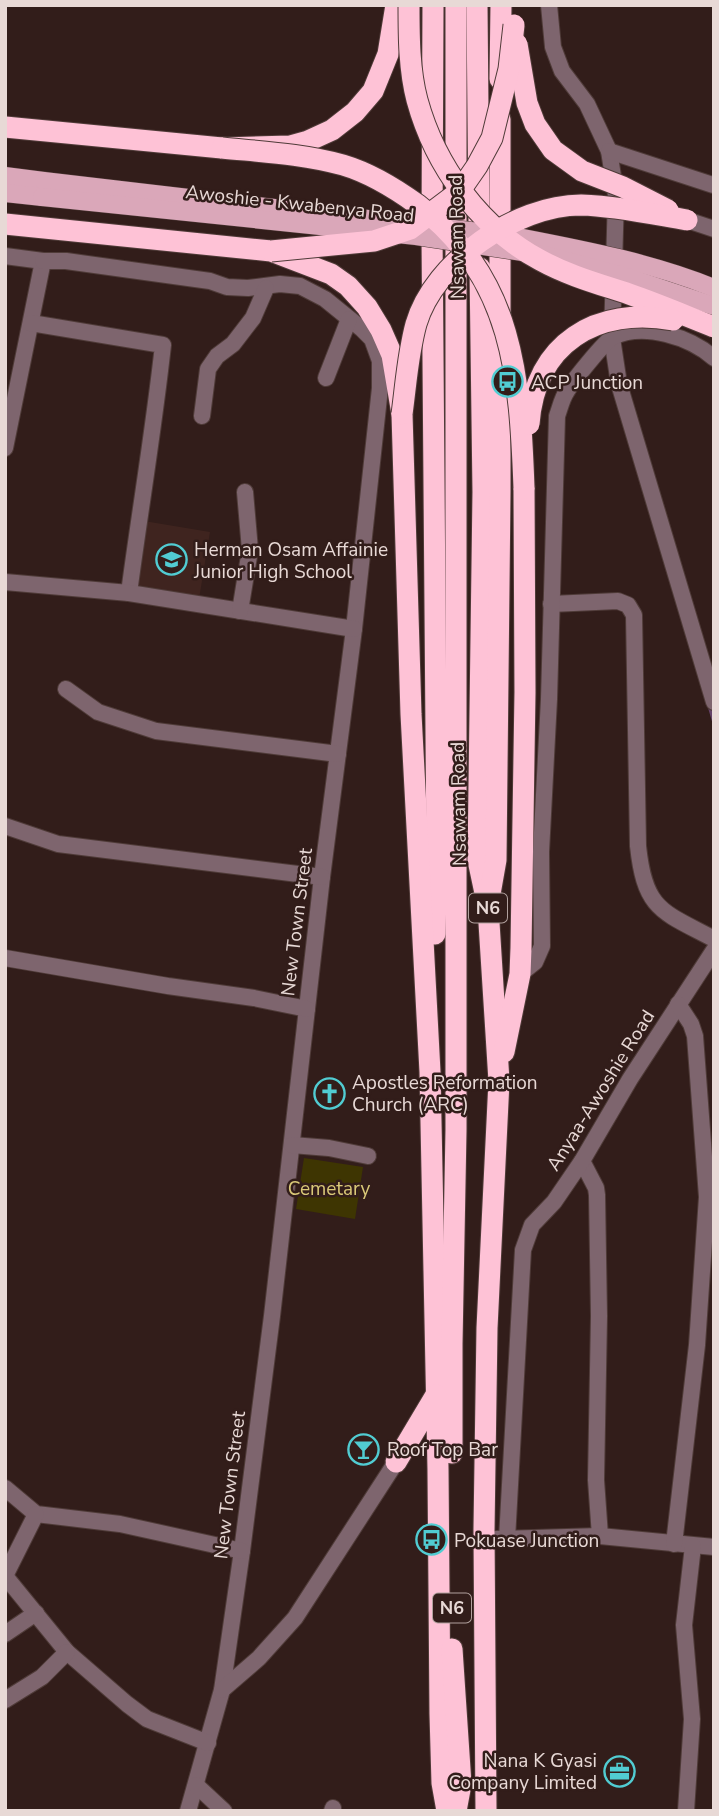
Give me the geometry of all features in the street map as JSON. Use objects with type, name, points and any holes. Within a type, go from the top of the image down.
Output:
[{"type":"highway","points":[[222,148],[290,146],[332,130],[355,112],[373,91],[388,54],[396,5]]},
{"type":"highway","points":[[409,5],[409,39],[416,97],[425,125],[443,162],[471,204],[486,220],[503,236],[539,260],[714,327]]},
{"type":"highway","points":[[430,1072],[437,855],[433,5]]},
{"type":"highway","name":"Nsawam Road","points":[[456,5],[456,1130],[451,1635],[461,1784],[456,1811]]},
{"type":"highway","name":"Nsawam Road","points":[[477,5],[483,492],[478,860],[488,907],[499,1081],[486,1328],[486,1811]]},
{"type":"highway","points":[[488,907],[496,832],[501,5]]},
{"type":"highway","points":[[515,15],[527,103],[535,124],[553,150],[582,171],[623,187],[687,220]]},
{"type":"highway","points":[[5,224],[271,251],[374,241],[410,229],[459,192],[492,138],[509,69],[515,15]]},
{"type":"highway","points":[[5,127],[222,148],[345,165],[378,179],[406,196],[447,228],[486,283],[501,314],[516,382],[522,429],[524,488],[525,692],[520,974],[499,1081]]},
{"type":"highway","points":[[402,414],[416,324],[428,299],[461,257],[482,241],[513,221],[578,205],[687,220]]},
{"type":"highway","points":[[271,251],[331,274],[348,286],[368,307],[392,355],[402,414],[411,715],[430,1072],[442,1769],[447,1811]]},
{"type":"highway","points":[[524,488],[531,403],[541,375],[555,352],[564,344],[591,326],[624,317],[650,316],[714,327]]},
{"type":"highway","points":[[396,1462],[436,1395]]},
{"type":"highway","points":[[396,1462],[406,1454],[422,1452],[429,1456],[438,1469]]},
{"type":"main road","points":[[5,176],[43,189]]},
{"type":"main road","points":[[5,193],[43,189]]},
{"type":"main road","name":"Awoshie - Kwabenya Road","points":[[43,189],[513,236],[582,249],[695,280],[714,288]]},
{"type":"main road","name":"Awoshie - Kwabenya Road","points":[[43,189],[416,236],[549,256],[629,278],[714,306]]},
{"type":"street","points":[[549,5],[553,47],[562,71],[587,104],[610,150],[617,195],[612,338],[620,384],[714,702]]},
{"type":"street","points":[[610,150],[713,185]]},
{"type":"street","points":[[687,220],[714,229]]},
{"type":"street","name":"New Town Street","points":[[5,256],[66,261],[210,281],[227,286],[300,286],[325,299],[362,328],[372,339],[380,361],[377,431],[242,1551],[222,1690],[188,1811]]},
{"type":"street","points":[[5,448],[43,261]]},
{"type":"street","points":[[202,416],[208,369],[217,356],[233,344],[253,318],[266,288]]},
{"type":"street","points":[[326,378],[349,318]]},
{"type":"street","points":[[31,323],[163,345],[151,449],[129,593]]},
{"type":"street","points":[[520,974],[535,962],[541,946],[541,852],[557,416],[566,391],[612,338],[639,331],[675,335],[700,345],[714,358]]},
{"type":"street","points":[[240,611],[250,550],[245,492]]},
{"type":"street","points":[[5,582],[129,593],[354,629]]},
{"type":"street","points":[[551,604],[618,601],[628,605],[634,615],[638,846],[641,870],[652,900],[662,910],[714,939]]},
{"type":"street","points":[[66,689],[98,712],[156,731],[338,754]]},
{"type":"street","points":[[5,826],[58,844],[323,877]]},
{"type":"street","name":"Anyaa-Awoshie Road","points":[[507,1539],[523,1250],[532,1226],[550,1208],[582,1161],[630,1079],[714,950]]},
{"type":"street","points":[[5,958],[307,1009]]},
{"type":"street","points":[[674,1544],[696,1345],[707,1197],[695,1036],[678,1004]]},
{"type":"street","points":[[292,1144],[329,1147],[368,1156]]},
{"type":"street","points":[[582,1161],[597,1195],[599,1316],[596,1480],[600,1536]]},
{"type":"street","points":[[222,1690],[259,1658],[295,1618],[396,1462]]},
{"type":"street","points":[[5,1488],[36,1514],[120,1524],[242,1551]]},
{"type":"street","points":[[36,1514],[5,1576],[67,1652],[138,1713],[208,1743]]},
{"type":"street","points":[[484,1540],[600,1536],[714,1547]]},
{"type":"street","points":[[686,1811],[692,1719],[684,1625],[693,1546]]},
{"type":"street","points":[[5,1634],[36,1613]]},
{"type":"street","points":[[5,1700],[42,1677],[67,1652]]},
{"type":"street","points":[[195,1785],[225,1811]]},
{"type":"shaded area","name":"Herman Osam Affainie Junior High School","points":[[144,521],[210,532],[199,599],[133,588]]},
{"type":"green space","name":"Cemetary","points":[[304,1158],[363,1167],[355,1219],[296,1209]]},
{"type":"waterway","points":[[709,705],[714,722]]},
{"type":"place","name":"ACP Junction","points":[[508,382]]},
{"type":"place","name":"Herman Osam Affainie Junior High School","points":[[171,560]]},
{"type":"place","name":"Apostles Reformation Church (ARC)","points":[[329,1093]]},
{"type":"place","name":"Roof Top Bar","points":[[364,1449]]},
{"type":"place","name":"Pokuase Junction","points":[[431,1540]]},
{"type":"place","name":"Nana K Gyasi Company Limited","points":[[620,1771]]}]
